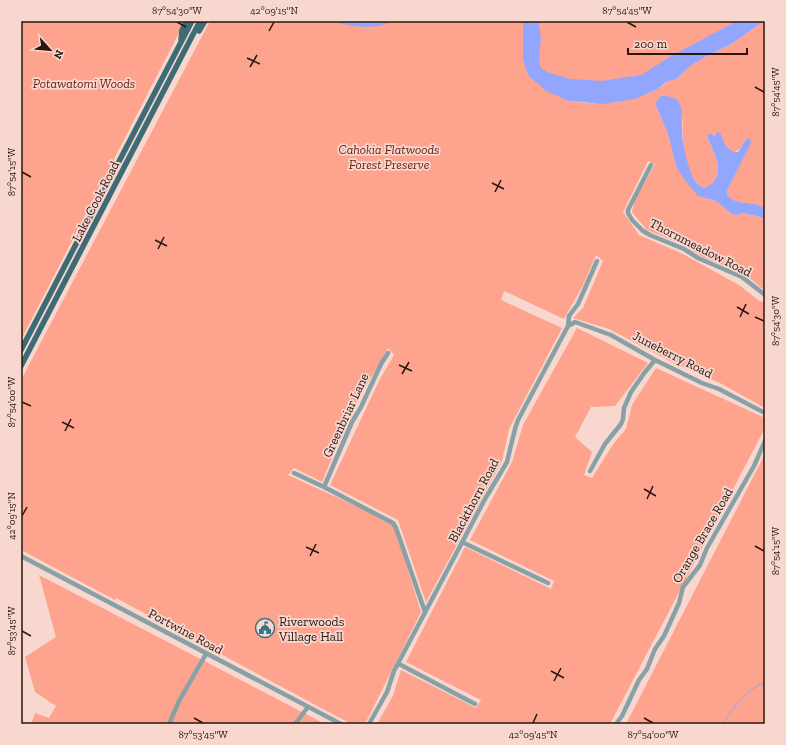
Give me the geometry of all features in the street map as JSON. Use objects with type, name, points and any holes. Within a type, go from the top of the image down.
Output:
[{"type":"main road","points":[[181,42],[182,30],[187,21]]},
{"type":"main road","points":[[181,42],[192,21]]},
{"type":"main road","points":[[187,45],[200,21]]},
{"type":"main road","points":[[187,45],[194,40],[205,21]]},
{"type":"main road","name":"Lake Cook Road","points":[[21,350],[181,42]]},
{"type":"main road","name":"Lake Cook Road","points":[[21,366],[187,45]]},
{"type":"street","name":"Thornmeadow Road","points":[[650,165],[628,210],[630,216],[644,231],[650,235],[684,249],[698,258],[742,277],[765,295]]},
{"type":"street","name":"Blackthorn Road","points":[[369,724],[387,692],[391,678],[425,612],[506,462],[518,420],[533,395],[568,326],[569,316],[578,304],[597,261]]},
{"type":"street","name":"Juneberry Road","points":[[568,326],[576,322],[611,335],[655,360],[702,383],[719,389],[765,413]]},
{"type":"street","name":"Greenbriar Lane","points":[[324,487],[354,417],[361,407],[381,364],[388,353]]},
{"type":"street","points":[[590,471],[605,444],[621,424],[624,408],[631,392],[655,360]]},
{"type":"street","name":"Orange Brace Road","points":[[616,724],[622,716],[639,680],[647,669],[655,649],[664,636],[679,603],[683,587],[700,565],[707,548],[754,466],[765,441]]},
{"type":"street","points":[[294,473],[392,523],[396,528],[425,612]]},
{"type":"street","points":[[462,542],[548,583]]},
{"type":"street","name":"Portwine Road","points":[[21,556],[341,724]]},
{"type":"street","points":[[169,724],[179,701],[206,654]]},
{"type":"street","points":[[399,664],[475,704]]},
{"type":"street","points":[[295,724],[308,707]]},
{"type":"green space","name":"Potawatomi Woods","points":[[21,21],[185,21],[21,340]]},
{"type":"green space","name":"Cahokia Flatwoods Forest Preserve","points":[[210,21],[759,21],[649,89],[569,101],[602,103],[624,101],[635,98],[656,90],[671,79],[674,78],[676,80],[682,73],[695,63],[731,44],[765,21],[765,208],[755,204],[733,200],[727,195],[727,191],[747,150],[747,138],[737,151],[733,152],[710,133],[707,136],[716,157],[718,171],[712,183],[705,188],[696,182],[686,160],[683,142],[683,119],[655,103],[668,134],[676,166],[707,199],[716,201],[732,214],[738,215],[743,213],[763,218],[765,215],[765,291],[745,274],[701,256],[684,245],[647,230],[632,212],[635,200],[655,164],[648,161],[623,212],[639,235],[681,253],[739,285],[758,300],[765,303],[765,408],[722,384],[670,361],[609,329],[573,318],[583,308],[603,261],[596,255],[583,285],[564,319],[504,291],[501,300],[562,328],[509,429],[502,461],[426,602],[398,520],[330,485],[380,379],[394,355],[388,348],[349,416],[322,482],[294,468],[288,475],[393,523],[421,612],[365,724],[351,724],[116,598],[115,600],[21,550],[21,380]]},
{"type":"green space","points":[[577,328],[648,363],[615,406],[591,407],[575,437],[592,452],[584,475],[592,478],[614,443],[626,429],[632,405],[656,368],[765,418],[765,428],[610,724],[377,724],[393,696],[401,670],[476,708],[481,700],[406,662],[465,547],[551,589],[554,581],[470,540],[512,462],[523,425]]},
{"type":"green space","points":[[765,454],[765,724],[626,724]]},
{"type":"green space","points":[[39,575],[325,724],[31,724],[35,713],[49,718],[56,706],[35,692],[25,657],[56,637]]},
{"type":"water","points":[[330,21],[392,21],[377,26],[361,27]]},
{"type":"water","points":[[523,21],[538,21],[541,37],[539,58],[540,67],[547,72],[570,79],[602,81],[641,75],[673,55],[737,21],[765,21],[731,44],[695,63],[682,73],[676,80],[674,79],[666,82],[658,89],[635,99],[603,104],[569,101],[546,91],[528,75],[523,60]]},
{"type":"water","points":[[661,96],[675,99],[679,102],[682,112],[683,142],[688,165],[695,181],[705,188],[712,183],[718,171],[716,157],[707,136],[710,133],[715,136],[718,132],[720,133],[726,146],[734,152],[738,152],[747,138],[750,139],[751,143],[727,191],[727,195],[733,200],[755,204],[765,208],[764,218],[743,213],[738,215],[732,214],[716,201],[698,196],[684,179],[676,166],[668,134],[655,103]]},
{"type":"waterway","points":[[723,724],[731,711],[746,694],[758,685],[765,682]]},
{"type":"place","name":"Riverwoods Village Hall","points":[[265,628]]}]
